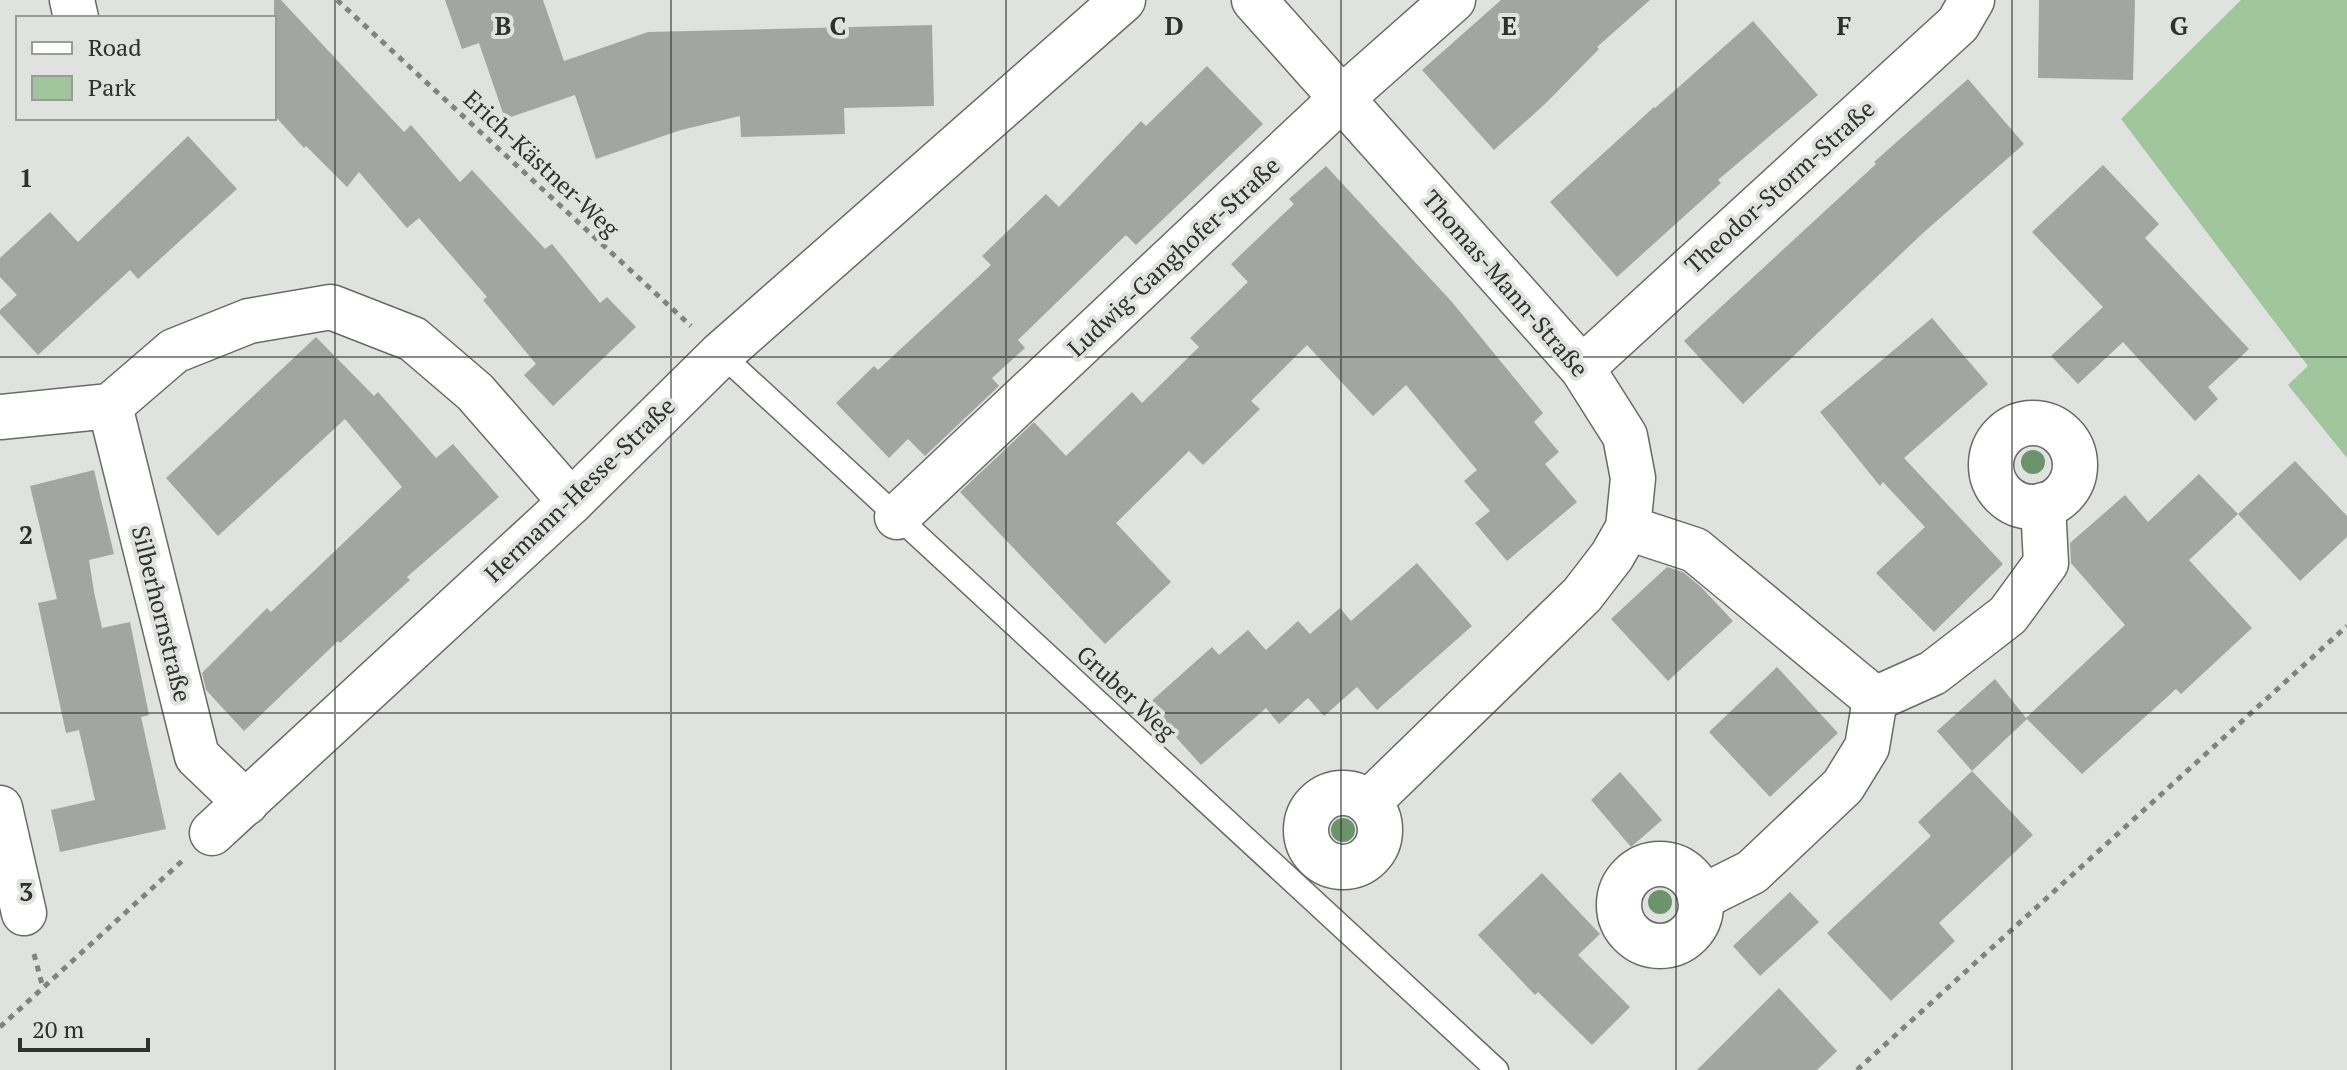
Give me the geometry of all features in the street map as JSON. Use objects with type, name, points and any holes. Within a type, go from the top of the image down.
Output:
[{"type":"street","name":"Hermann-Hesse-Straße","points":[[212,833],[571,502],[721,354],[1123,0]]},
{"type":"street","name":"Thomas-Mann-Straße","points":[[1254,0],[1582,368],[1625,436],[1633,478],[1628,528],[1612,556],[1582,595],[1369,802]]},
{"type":"street","name":"Ludwig-Ganghofer-Straße","points":[[897,517],[1342,98],[1453,0]]},
{"type":"street","name":"Theodor-Storm-Straße","points":[[1582,368],[1958,24],[1972,0]]},
{"type":"street","points":[[0,417],[110,406],[174,351],[249,321],[331,307],[413,339],[475,392],[571,502]]},
{"type":"street","name":"Silberhornstraße","points":[[110,406],[197,756],[246,803]]},
{"type":"street","points":[[1875,699],[1933,673],[2008,615],[2046,563],[2043,505]]},
{"type":"street","points":[[1628,528],[1695,550],[1875,699]]},
{"type":"street","points":[[1700,898],[1752,872],[1843,786],[1867,747],[1875,699]]},
{"type":"street","points":[[0,808],[24,913]]},
{"type":"lane","name":"Gruber Weg","points":[[721,354],[1497,1070]]},
{"type":"path","name":"Erich-Kästner-Weg","points":[[337,0],[721,354]]},
{"type":"path","points":[[1857,1070],[2347,626]]},
{"type":"path","points":[[0,1027],[212,833]]},
{"type":"green space","points":[[2241,0],[2347,0],[2347,458],[2288,385],[2308,366],[2121,119]]},
{"type":"building","points":[[274,0],[281,0],[404,132],[411,125],[460,182],[472,170],[545,249],[552,244],[600,303],[607,297],[636,327],[553,406],[524,375],[536,364],[483,300],[487,297],[419,218],[407,228],[359,172],[347,187],[276,117]]},
{"type":"building","points":[[445,0],[543,0],[564,61],[648,32],[932,25],[934,106],[844,108],[845,134],[741,137],[740,116],[681,130],[596,159],[575,95],[505,119],[479,43],[462,49]]},
{"type":"building","points":[[1501,0],[1650,0],[1597,47],[1599,49],[1546,103],[1494,150],[1422,70]]},
{"type":"building","points":[[2039,0],[2135,0],[2133,80],[2038,78]]},
{"type":"building","points":[[1753,21],[1818,95],[1718,180],[1721,183],[1617,277],[1550,202]]},
{"type":"building","points":[[1207,66],[1263,124],[1136,245],[1126,235],[1018,340],[1025,348],[992,378],[999,386],[925,456],[908,439],[889,458],[836,403],[874,366],[878,370],[991,265],[982,256],[1046,194],[1059,207],[1141,121],[1146,126]]},
{"type":"building","points":[[1968,79],[2024,144],[1923,233],[1743,404],[1684,341],[1876,164],[1874,162]]},
{"type":"building","points":[[188,136],[237,189],[138,279],[130,270],[38,355],[0,314],[0,310],[17,295],[0,277],[0,258],[50,212],[78,242]]},
{"type":"building","points":[[2103,165],[2159,224],[2145,238],[2249,349],[2208,387],[2218,399],[2195,421],[2123,342],[2078,384],[2051,356],[2103,307],[2032,232]]},
{"type":"building","points":[[1326,166],[1452,302],[1543,413],[1534,422],[1559,452],[1545,464],[1577,502],[1507,561],[1475,523],[1490,511],[1464,481],[1477,470],[1406,385],[1373,416],[1307,345],[1251,401],[1260,409],[1203,465],[1189,451],[1116,523],[1171,582],[1105,644],[960,492],[1034,422],[1066,456],[1132,392],[1142,403],[1199,347],[1190,338],[1248,282],[1231,264],[1294,204],[1289,199]]},
{"type":"building","points":[[1932,318],[1988,384],[1904,458],[2003,564],[1934,632],[1876,573],[1925,527],[1883,482],[1880,486],[1820,412]]},
{"type":"building","points":[[316,337],[374,396],[378,392],[436,458],[453,444],[499,497],[407,577],[410,580],[340,643],[338,641],[244,731],[206,690],[202,673],[267,608],[271,612],[402,487],[345,419],[218,536],[166,478]]},
{"type":"building","points":[[2295,461],[2347,516],[2347,537],[2300,581],[2238,514]]},
{"type":"building","points":[[94,470],[114,554],[89,560],[94,592],[102,628],[130,622],[149,715],[141,717],[166,829],[60,852],[51,810],[95,800],[79,730],[66,733],[38,603],[57,599],[30,486]]},
{"type":"building","points":[[2199,474],[2238,514],[2189,560],[2252,628],[2181,694],[2176,689],[2082,774],[2027,719],[1972,771],[1937,731],[1995,679],[2026,718],[2125,625],[2071,563],[2070,543],[2125,495],[2148,522]]},
{"type":"building","points":[[1417,563],[1472,626],[1377,710],[1357,687],[1324,716],[1308,698],[1279,724],[1266,708],[1201,765],[1147,705],[1212,647],[1219,655],[1248,630],[1266,650],[1298,621],[1310,634],[1340,608],[1351,621]]},
{"type":"building","points":[[1667,567],[1683,572],[1733,621],[1668,681],[1611,619]]},
{"type":"building","points":[[1777,667],[1838,733],[1770,797],[1709,732]]},
{"type":"building","points":[[1972,771],[2033,835],[1939,923],[1955,941],[1891,1001],[1827,933],[1931,836],[1918,822]]},
{"type":"building","points":[[1620,772],[1662,820],[1631,847],[1591,800]]},
{"type":"building","points":[[1542,873],[1600,934],[1578,955],[1630,1007],[1592,1045],[1538,992],[1535,995],[1478,935]]},
{"type":"building","points":[[1790,892],[1819,922],[1760,976],[1733,946]]},
{"type":"building","points":[[1779,988],[1837,1051],[1817,1070],[1697,1070]]}]
